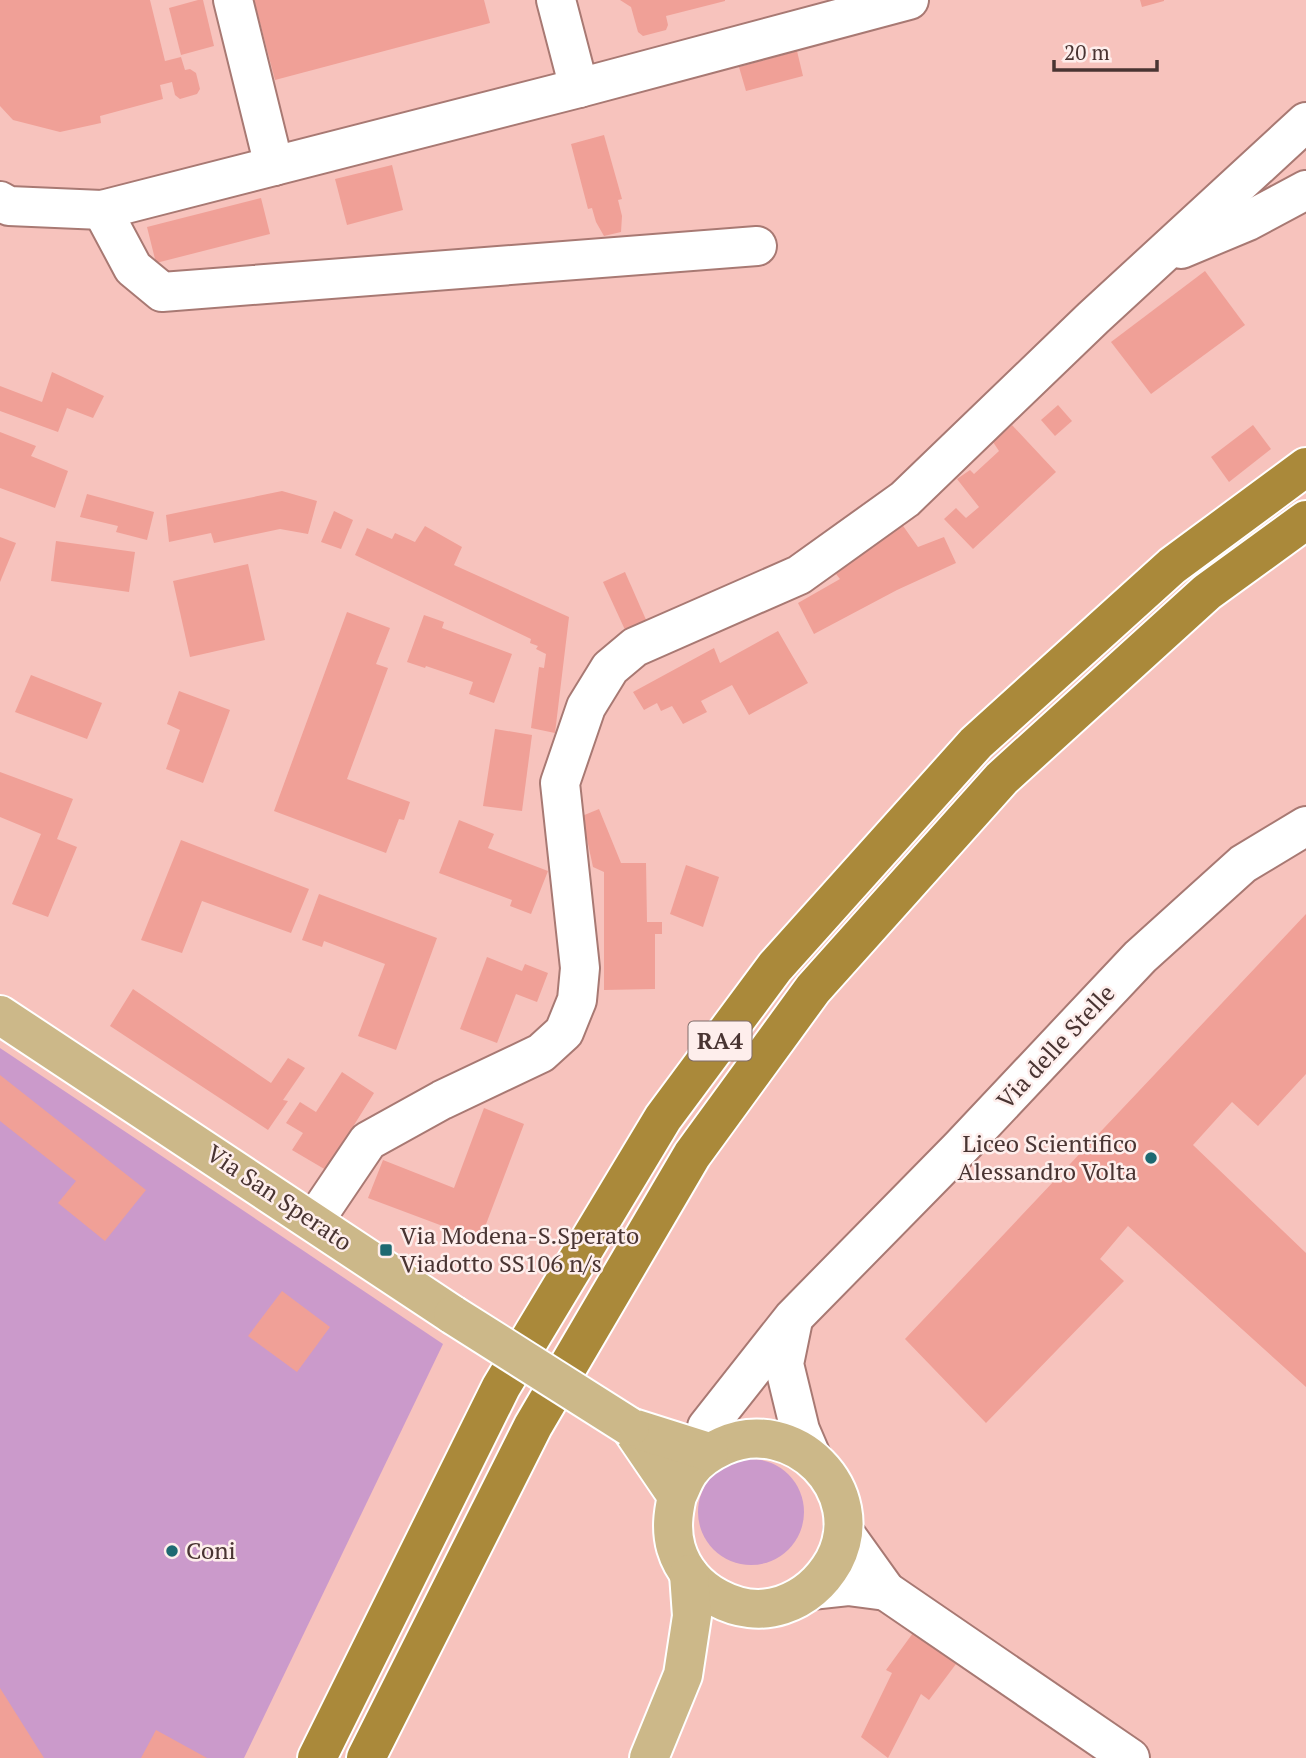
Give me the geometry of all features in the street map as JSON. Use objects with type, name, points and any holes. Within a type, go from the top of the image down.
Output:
[{"type":"highway","name":"RA4","points":[[317,1758],[500,1387],[663,1118],[775,967],[976,743],[1172,566],[1306,467]]},
{"type":"highway","name":"RA4","points":[[366,1758],[533,1426],[692,1155],[813,989],[1002,778],[1207,592],[1306,520]]},
{"type":"main road","name":"Via San Sperato","points":[[0,1015],[453,1315],[630,1427]]},
{"type":"main road","points":[[630,1427],[709,1452]]},
{"type":"main road","points":[[630,1427],[677,1496]]},
{"type":"main road","points":[[761,1438],[788,1444],[812,1458],[830,1478],[841,1503],[843,1531],[838,1553],[827,1573],[811,1590],[794,1601],[774,1607],[754,1609],[729,1604],[706,1592],[689,1574],[676,1549],[672,1522],[677,1496],[690,1471],[709,1452],[734,1441],[761,1438]]},
{"type":"main road","points":[[649,1758],[683,1675],[692,1616],[689,1574]]},
{"type":"main road","points":[[683,1675],[717,1634],[754,1609]]},
{"type":"street","points":[[233,0],[274,166]]},
{"type":"street","points":[[556,0],[579,88]]},
{"type":"street","points":[[0,201],[9,206],[102,210],[909,0]]},
{"type":"street","points":[[314,1221],[368,1141],[442,1100],[541,1053],[564,1032],[577,1000],[580,968],[560,783],[586,707],[610,668],[635,647],[799,575],[905,499],[1157,259],[1306,122]]},
{"type":"street","points":[[1157,259],[1248,221],[1306,190]]},
{"type":"street","points":[[102,210],[132,268],[162,292],[757,246]]},
{"type":"street","name":"Via delle Stelle","points":[[709,1452],[707,1427],[793,1318],[960,1148],[1140,957],[1242,864],[1306,827]]},
{"type":"street","points":[[793,1318],[784,1364],[800,1430],[812,1458]]},
{"type":"street","points":[[843,1531],[886,1591],[1130,1758]]},
{"type":"street","points":[[811,1590],[848,1586],[886,1591]]},
{"type":"shaded area","name":"Coni","points":[[0,1048],[443,1344],[244,1758],[0,1758]]},
{"type":"shaded area","points":[[751,1459],[771,1463],[789,1474],[800,1492],[804,1512],[800,1532],[789,1550],[771,1561],[751,1565],[731,1561],[713,1550],[702,1532],[698,1512],[702,1492],[713,1474],[731,1463]]},
{"type":"building","points":[[0,0],[150,0],[165,61],[181,57],[185,70],[190,69],[196,73],[200,89],[197,94],[180,99],[175,95],[172,82],[160,85],[163,99],[100,116],[101,123],[60,132],[13,120],[0,106]]},
{"type":"building","points":[[203,0],[214,46],[181,55],[169,8]]},
{"type":"building","points":[[254,0],[484,0],[490,23],[275,80]]},
{"type":"building","points":[[620,0],[725,1],[666,16],[666,30],[643,36],[638,32],[631,7]]},
{"type":"building","points":[[1140,0],[1164,0],[1164,1],[1142,7]]},
{"type":"building","points":[[797,51],[803,76],[746,91],[739,67]]},
{"type":"building","points":[[604,135],[622,199],[618,200],[622,216],[621,232],[604,236],[592,208],[588,209],[571,144]]},
{"type":"building","points":[[392,165],[403,210],[347,225],[335,179]]},
{"type":"building","points":[[261,198],[270,234],[156,263],[147,227]]},
{"type":"building","points":[[1205,271],[1245,325],[1151,394],[1111,342]]},
{"type":"building","points":[[52,372],[104,396],[93,418],[67,408],[58,432],[0,411],[0,386],[42,402]]},
{"type":"building","points":[[1058,405],[1072,421],[1055,436],[1041,420]]},
{"type":"building","points":[[1012,425],[1056,472],[973,549],[944,519],[956,508],[966,518],[979,507],[957,479],[970,470],[974,474],[999,451],[993,442]]},
{"type":"building","points":[[1253,425],[1271,449],[1229,482],[1211,457]]},
{"type":"building","points":[[0,432],[36,446],[31,456],[68,471],[55,508],[0,488]]},
{"type":"building","points":[[282,491],[317,501],[308,534],[280,529],[214,543],[211,533],[169,542],[166,515]]},
{"type":"building","points":[[87,494],[154,512],[147,540],[116,532],[118,526],[80,517]]},
{"type":"building","points":[[334,511],[353,520],[341,549],[321,542]]},
{"type":"building","points":[[901,523],[918,547],[944,537],[956,563],[897,590],[814,634],[798,603],[840,579],[836,574]]},
{"type":"building","points":[[425,526],[462,547],[454,565],[569,617],[555,733],[531,728],[539,667],[544,668],[546,654],[530,643],[531,639],[355,555],[367,528],[392,539],[395,533],[415,542]]},
{"type":"building","points":[[0,537],[16,543],[0,582]]},
{"type":"building","points":[[56,541],[135,552],[129,592],[51,581]]},
{"type":"building","points":[[248,564],[265,640],[190,657],[173,581]]},
{"type":"building","points":[[625,572],[647,622],[626,632],[603,582]]},
{"type":"building","points":[[347,612],[390,628],[376,664],[388,668],[347,779],[410,802],[404,820],[399,819],[386,853],[274,811]]},
{"type":"building","points":[[424,615],[444,622],[442,628],[512,654],[494,703],[469,694],[473,682],[407,662]]},
{"type":"building","points":[[778,631],[808,683],[749,715],[732,685],[701,701],[707,712],[683,724],[672,706],[661,711],[657,703],[644,710],[633,692],[714,648],[720,663]]},
{"type":"building","points":[[31,675],[102,703],[87,739],[15,712]]},
{"type":"building","points":[[179,691],[230,710],[203,783],[166,769],[180,730],[167,724]]},
{"type":"building","points":[[495,729],[532,735],[522,811],[483,806]]},
{"type":"building","points":[[0,772],[73,799],[57,839],[77,847],[48,917],[12,904],[41,834],[0,817]]},
{"type":"building","points":[[599,809],[621,863],[646,863],[647,922],[662,922],[662,934],[655,934],[655,989],[604,990],[604,872],[593,867],[582,816]]},
{"type":"building","points":[[459,820],[494,834],[488,848],[548,871],[531,914],[510,906],[512,900],[439,873]]},
{"type":"building","points":[[181,840],[309,889],[291,933],[202,901],[182,953],[141,940]]},
{"type":"building","points":[[686,865],[719,877],[703,927],[670,914]]},
{"type":"building","points":[[319,894],[437,938],[396,1050],[358,1036],[385,964],[324,941],[322,947],[302,940]]},
{"type":"building","points":[[1306,914],[1306,1074],[1258,1126],[1232,1102],[1193,1145],[1306,1253],[1306,1387],[1128,1226],[1100,1259],[1124,1281],[986,1423],[905,1339]]},
{"type":"building","points":[[487,957],[522,971],[525,964],[548,973],[537,1002],[516,994],[497,1043],[460,1029]]},
{"type":"building","points":[[133,989],[271,1083],[288,1058],[305,1068],[283,1100],[288,1101],[268,1130],[110,1026]]},
{"type":"building","points":[[342,1072],[374,1093],[326,1170],[292,1150],[303,1133],[286,1123],[300,1102],[316,1112]]},
{"type":"building","points":[[0,1075],[146,1190],[105,1241],[58,1203],[76,1181],[0,1121]]},
{"type":"building","points":[[484,1108],[524,1124],[480,1240],[368,1198],[383,1160],[454,1188]]},
{"type":"building","points":[[282,1291],[330,1327],[297,1372],[248,1336]]},
{"type":"building","points":[[913,1633],[956,1664],[929,1700],[921,1694],[888,1758],[861,1737],[892,1673],[886,1670]]},
{"type":"building","points":[[0,1688],[44,1758],[0,1758]]},
{"type":"building","points":[[156,1730],[207,1758],[141,1758]]},
{"type":"place","name":"Liceo Scientifico Alessandro Volta","points":[[1151,1158]]},
{"type":"place","name":"Via Modena-S.Sperato Viadotto SS106 n/s","points":[[386,1250]]},
{"type":"place","name":"Coni","points":[[172,1551]]}]
